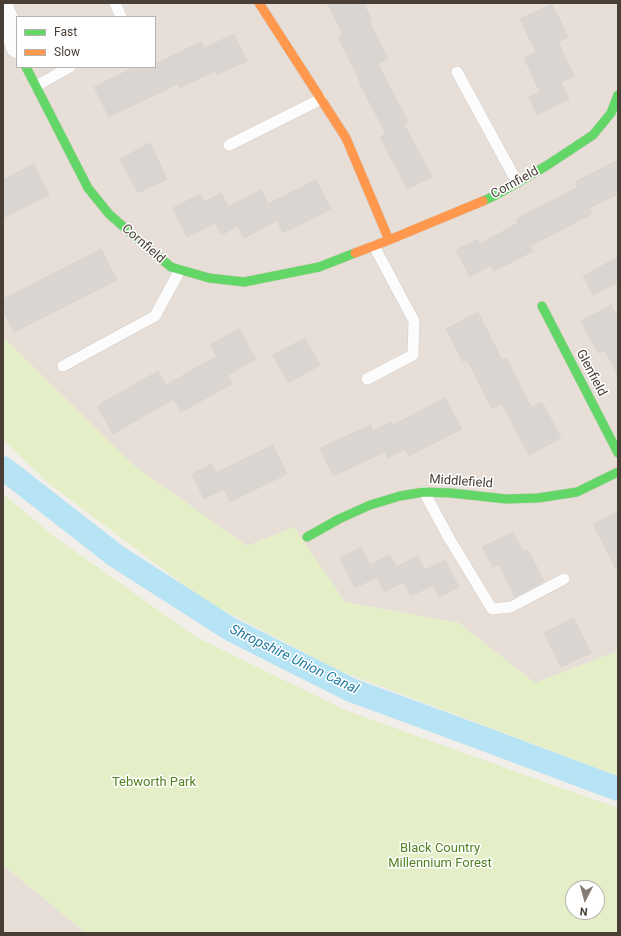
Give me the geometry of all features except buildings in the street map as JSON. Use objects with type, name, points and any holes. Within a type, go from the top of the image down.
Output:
[{"type":"street","points":[[259,3],[346,138],[389,240]]},
{"type":"street","points":[[3,8],[16,44]]},
{"type":"street","name":"Cornfield","points":[[27,68],[88,188],[109,214],[142,244],[171,267],[209,278],[244,282],[319,267],[389,240],[494,196],[546,166],[593,135],[611,113],[618,95]]},
{"type":"street","name":"Glenfield","points":[[542,306],[618,453]]},
{"type":"street","name":"Middlefield","points":[[307,537],[370,505],[400,496],[424,492],[451,493],[506,499],[538,498],[577,492],[618,472]]},
{"type":"lane","points":[[115,3],[121,16]]},
{"type":"lane","points":[[36,86],[68,68]]},
{"type":"lane","points":[[457,72],[517,182]]},
{"type":"lane","points":[[229,145],[321,99]]},
{"type":"lane","points":[[367,379],[413,355],[414,321],[374,246]]},
{"type":"lane","points":[[63,366],[155,316],[180,270]]},
{"type":"lane","points":[[424,492],[449,538],[492,609],[511,607],[564,579]]},
{"type":"shaded area","points":[[3,3],[618,3],[618,651],[535,683],[459,623],[345,602],[294,527],[247,546],[133,465],[3,337]]},
{"type":"shaded area","points":[[3,865],[86,933],[3,933]]},
{"type":"green space","points":[[3,337],[133,465],[247,546],[294,527],[345,602],[459,623],[535,683],[618,651],[618,776],[338,670],[204,600],[48,483],[3,440]]},
{"type":"green space","name":"Tebworth Park","points":[[3,494],[55,537],[196,637],[345,710],[618,808],[618,933],[86,933],[3,865]]},
{"type":"waterway","name":"Shropshire Union Canal","points":[[3,468],[116,556],[230,629],[351,690],[618,789]]},
{"type":"traffic: fast","points":[[27,68],[88,188],[109,214],[171,267],[209,278],[244,282],[319,267],[355,253]]},
{"type":"traffic: fast","points":[[483,201],[546,166],[593,135],[611,113],[618,95]]},
{"type":"traffic: fast","points":[[542,306],[618,453]]},
{"type":"traffic: fast","points":[[307,537],[339,519],[370,505],[400,496],[424,492],[451,493],[506,499],[538,498],[577,492],[618,472]]},
{"type":"traffic: slow","points":[[259,3],[346,138],[389,240]]},
{"type":"traffic: slow","points":[[355,253],[483,201]]},
{"type":"park label","name":"Black Country Millennium Forest","points":[[440,856]]}]
